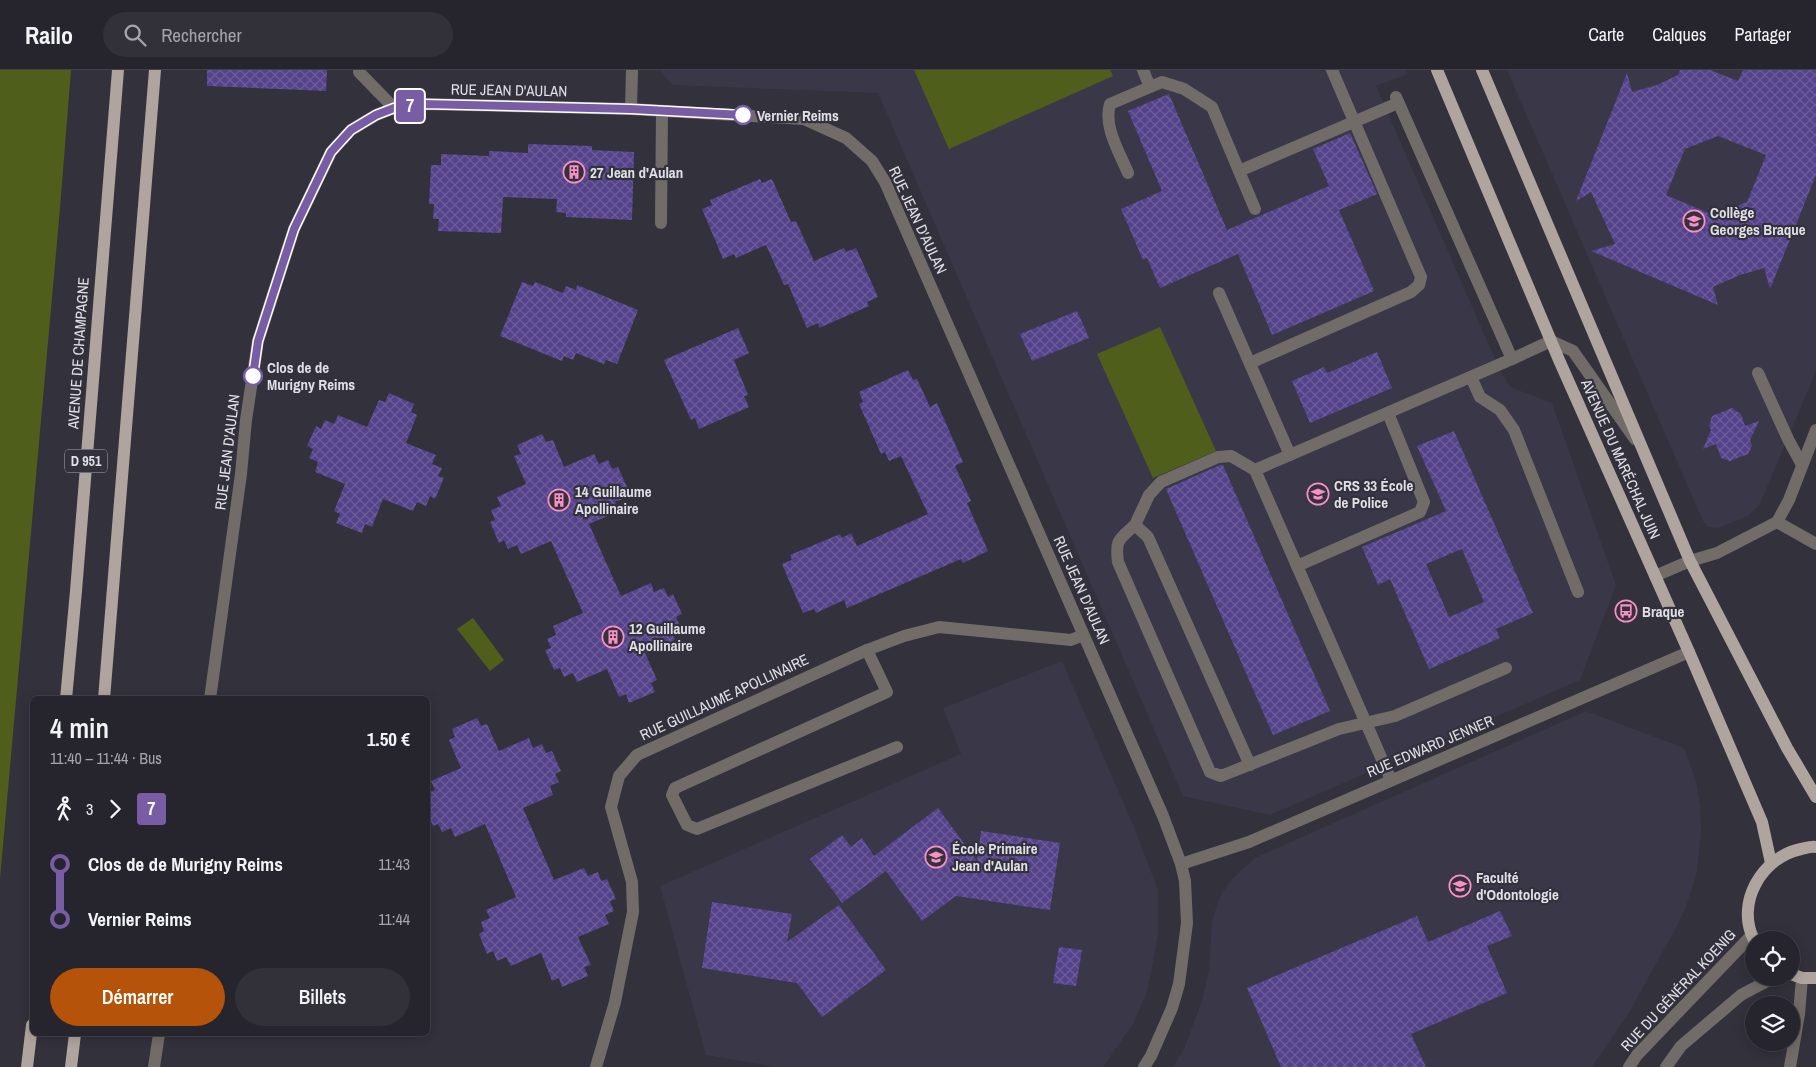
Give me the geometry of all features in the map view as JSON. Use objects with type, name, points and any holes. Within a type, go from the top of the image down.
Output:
[{"type":"main road","name":"AVENUE DE CHAMPAGNE","points":[[66,696],[118,70]]},
{"type":"main road","name":"D 951","points":[[104,696],[154,70]]},
{"type":"main road","name":"AVENUE DU MARÉCHAL JUIN","points":[[1437,70],[1551,340],[1762,822],[1771,863]]},
{"type":"main road","name":"AVENUE DU MARÉCHAL JUIN","points":[[1482,70],[1690,561],[1787,748],[1816,797]]},
{"type":"main road","points":[[1751,931],[1748,916],[1750,896],[1758,878],[1771,863],[1790,851],[1816,847]]},
{"type":"main road","points":[[1800,976],[1816,978]]},
{"type":"main road","points":[[27,1067],[31,1036]]},
{"type":"main road","points":[[71,1067],[75,1036]]},
{"type":"street","points":[[631,109],[632,70]]},
{"type":"street","points":[[1143,70],[1150,87]]},
{"type":"street","points":[[1250,363],[1411,292],[1418,285],[1421,277],[1332,70]]},
{"type":"street","points":[[359,72],[394,108]]},
{"type":"street","points":[[1128,173],[1108,123],[1110,104],[1162,82],[1184,89],[1212,108],[1256,209]]},
{"type":"street","points":[[1239,172],[1354,122],[1397,100],[1512,359]]},
{"type":"street","name":"RUE JEAN D'AULAN","points":[[210,696],[258,341],[268,304],[294,229],[331,152],[351,130],[376,115],[394,108],[423,104],[631,109],[804,119],[846,138],[872,161],[885,182],[1163,816],[1181,864],[1185,881],[1187,923],[1179,984],[1172,1008],[1151,1056],[1144,1067]]},
{"type":"street","points":[[661,223],[662,111]]},
{"type":"street","points":[[1219,293],[1290,454]]},
{"type":"street","points":[[1254,470],[1471,377],[1551,340],[1573,351],[1644,451]]},
{"type":"street","points":[[1758,374],[1802,465]]},
{"type":"street","points":[[1471,377],[1480,397],[1500,410],[1514,430],[1578,592]]},
{"type":"street","points":[[1297,566],[1420,512],[1424,502],[1388,413]]},
{"type":"street","points":[[1655,576],[1690,561],[1717,553],[1777,522],[1789,500],[1816,430]]},
{"type":"street","points":[[1392,780],[1366,722],[1297,566],[1254,470],[1231,456],[1218,457],[1161,482],[1149,495],[1135,525],[1120,538],[1116,546],[1118,562],[1210,772],[1221,776],[1339,729],[1366,722],[1395,716],[1506,668]]},
{"type":"street","points":[[1777,522],[1816,544]]},
{"type":"street","points":[[1135,525],[1148,537],[1250,765]]},
{"type":"street","name":"RUE GUILLAUME APOLLINAIRE","points":[[596,1067],[615,1002],[633,912],[632,882],[611,807],[619,776],[637,755],[867,650],[904,636],[939,627],[1071,640],[1083,635]]},
{"type":"street","points":[[867,650],[887,692],[675,788],[672,795],[687,825],[697,829],[897,747]]},
{"type":"street","name":"RUE EDWARD JENNER","points":[[1181,864],[1249,842],[1689,652]]},
{"type":"street","name":"RUE DU GÉNÉRAL KOENIG","points":[[1628,1067],[1637,1055],[1745,946]]},
{"type":"street","points":[[1666,1067],[1681,1046],[1694,1034],[1742,995],[1758,986]]},
{"type":"street","points":[[1790,1067],[1799,1014],[1797,986]]},
{"type":"street","points":[[154,1067],[159,1036]]},
{"type":"shaded area","name":"CRS 33 École de Police","points":[[660,70],[1406,70],[1408,74],[1376,86],[1498,366],[1510,387],[1552,403],[1616,585],[1580,680],[1270,815],[1183,796],[878,93],[672,85]]},
{"type":"shaded area","name":"Collège Georges Braque","points":[[1507,70],[1816,70],[1816,371],[1760,504],[1748,516],[1718,528],[1708,527],[1703,521]]},
{"type":"shaded area","name":"École Primaire Jean d'Aulan","points":[[1062,661],[1134,827],[1158,890],[1158,935],[1147,992],[1133,1024],[1103,1067],[777,1067],[706,1055],[660,886],[961,754],[943,708]]},
{"type":"shaded area","name":"Faculté d'Odontologie","points":[[1586,711],[1684,748],[1696,781],[1700,805],[1701,833],[1697,872],[1686,907],[1631,1009],[1592,1067],[1173,1067],[1184,1049],[1202,1001],[1209,970],[1212,922],[1217,905],[1222,893],[1232,879],[1255,858]]},
{"type":"green space","points":[[0,70],[71,70],[0,879]]},
{"type":"green space","points":[[914,70],[1110,70],[1113,76],[949,149]]},
{"type":"green space","points":[[1160,327],[1216,451],[1153,478],[1097,354]]},
{"type":"green space","points":[[473,618],[504,660],[490,671],[457,629]]},
{"type":"building","points":[[207,70],[327,70],[326,91],[207,86]]},
{"type":"building","points":[[1680,70],[1710,70],[1738,81],[1743,70],[1816,70],[1816,175],[1770,289],[1764,268],[1740,275],[1713,287],[1718,305],[1591,251],[1615,244],[1591,192],[1576,201],[1627,73],[1632,92],[1657,85],[1678,75]],"holes":[[[1718,136],[1766,155],[1747,202],[1713,215],[1666,195],[1685,149]]]},
{"type":"building","points":[[1169,94],[1227,230],[1329,186],[1313,149],[1350,133],[1377,194],[1339,210],[1374,291],[1272,335],[1238,254],[1160,288],[1147,258],[1143,260],[1121,209],[1162,191],[1128,111]]},
{"type":"building","points":[[528,144],[592,146],[592,150],[634,152],[632,220],[566,217],[566,213],[556,212],[557,199],[503,197],[501,233],[438,231],[439,219],[433,219],[434,204],[429,204],[431,165],[441,165],[441,154],[489,156],[489,151],[528,153]]},
{"type":"building","points":[[760,179],[762,183],[772,179],[791,222],[796,221],[814,261],[844,248],[846,252],[856,248],[878,297],[867,302],[869,306],[819,328],[818,323],[807,328],[788,284],[784,285],[766,245],[736,258],[734,254],[723,259],[702,209],[712,205],[710,200]]},
{"type":"building","points":[[522,282],[533,286],[535,282],[563,293],[566,286],[576,290],[577,285],[638,310],[617,364],[606,360],[604,364],[576,353],[573,360],[564,356],[562,361],[500,336]]},
{"type":"building","points":[[1077,311],[1089,338],[1032,361],[1020,334]]},
{"type":"building","points":[[738,328],[749,353],[734,360],[748,395],[744,396],[749,407],[699,429],[695,418],[691,420],[664,360]]},
{"type":"building","points":[[1377,352],[1392,388],[1310,423],[1292,381],[1324,367],[1327,373]]},
{"type":"building","points":[[908,370],[913,380],[917,379],[930,407],[937,403],[963,462],[955,466],[971,501],[967,503],[988,551],[963,563],[961,559],[847,608],[844,600],[816,613],[814,609],[803,613],[782,564],[792,560],[790,555],[840,534],[842,538],[851,533],[857,546],[928,514],[901,456],[889,461],[885,452],[881,454],[859,404],[863,402],[859,392]]},
{"type":"building","points":[[389,393],[414,404],[411,412],[417,415],[406,443],[436,455],[432,464],[442,468],[438,476],[444,478],[435,499],[430,496],[426,506],[417,502],[413,511],[383,499],[372,527],[365,524],[362,533],[336,523],[340,514],[334,511],[345,484],[315,472],[318,462],[309,458],[313,449],[307,446],[316,426],[321,429],[325,420],[334,424],[338,415],[367,427],[379,400],[385,402]]},
{"type":"building","points":[[1732,408],[1741,414],[1745,426],[1759,421],[1750,440],[1752,446],[1748,454],[1730,461],[1721,458],[1716,444],[1703,449],[1711,430],[1709,426],[1712,416]]},
{"type":"building","points":[[1454,431],[1533,613],[1496,629],[1500,638],[1429,669],[1390,579],[1378,585],[1362,547],[1446,511],[1417,446]],"holes":[[[1462,549],[1484,602],[1449,617],[1426,564]]]},
{"type":"building","points":[[542,434],[546,442],[553,440],[564,467],[594,454],[599,464],[608,460],[612,469],[618,467],[627,487],[621,489],[625,498],[615,502],[619,511],[589,524],[621,596],[651,583],[654,592],[664,588],[668,597],[673,594],[682,614],[676,617],[680,626],[671,630],[675,640],[645,653],[657,680],[651,683],[655,692],[629,703],[626,694],[619,697],[607,669],[577,682],[573,673],[564,677],[560,668],[554,670],[545,650],[551,648],[547,639],[556,635],[553,626],[583,613],[551,541],[521,554],[517,545],[508,549],[504,540],[499,543],[490,522],[495,520],[491,510],[501,506],[497,497],[526,484],[514,456],[521,454],[517,445]]},
{"type":"building","points":[[1223,465],[1330,711],[1273,735],[1166,489]]},
{"type":"building","points":[[477,718],[481,726],[487,724],[499,751],[529,738],[533,748],[542,744],[546,753],[552,751],[561,771],[555,774],[559,782],[550,786],[553,795],[523,808],[554,880],[584,868],[588,876],[598,872],[601,881],[607,879],[616,899],[610,901],[614,911],[605,915],[609,924],[578,937],[591,965],[584,967],[588,976],[562,987],[559,978],[552,981],[541,953],[511,966],[506,957],[497,961],[493,951],[487,954],[479,934],[484,931],[481,922],[490,918],[486,910],[516,897],[485,824],[455,837],[451,828],[442,832],[438,824],[433,826],[430,819],[430,792],[435,790],[431,781],[461,768],[449,740],[455,737],[452,729]]},
{"type":"building","points":[[938,808],[977,861],[981,831],[1060,843],[1050,910],[956,896],[922,921],[886,871],[842,903],[810,859],[842,835],[851,847],[862,838],[874,856]]},
{"type":"building","points":[[712,902],[792,914],[787,942],[839,905],[886,970],[822,1017],[797,983],[702,968]]},
{"type":"building","points":[[1500,911],[1512,936],[1487,946],[1507,993],[1411,1034],[1426,1067],[1281,1067],[1247,988],[1417,916],[1428,942]]},
{"type":"building","points":[[1059,947],[1082,950],[1076,986],[1053,983]]},
{"type":"bus line","name":"7","points":[[253,376],[258,341],[268,304],[294,229],[331,152],[351,130],[376,115],[394,108],[423,104],[631,109],[743,115]]},
{"type":"place","name":"Vernier Reims","points":[[743,115]]},
{"type":"place","name":"27 Jean d'Aulan","points":[[574,172]]},
{"type":"place","name":"Collège Georges Braque","points":[[1694,221]]},
{"type":"place","name":"Clos de de Murigny Reims","points":[[253,376]]},
{"type":"place","name":"CRS 33 École de Police","points":[[1318,494]]},
{"type":"place","name":"14 Guillaume Apollinaire","points":[[559,500]]},
{"type":"place","name":"Braque","points":[[1626,611]]},
{"type":"place","name":"12 Guillaume Apollinaire","points":[[613,637]]},
{"type":"place","name":"École Primaire Jean d'Aulan","points":[[936,857]]},
{"type":"place","name":"Faculté d'Odontologie","points":[[1460,886]]}]
